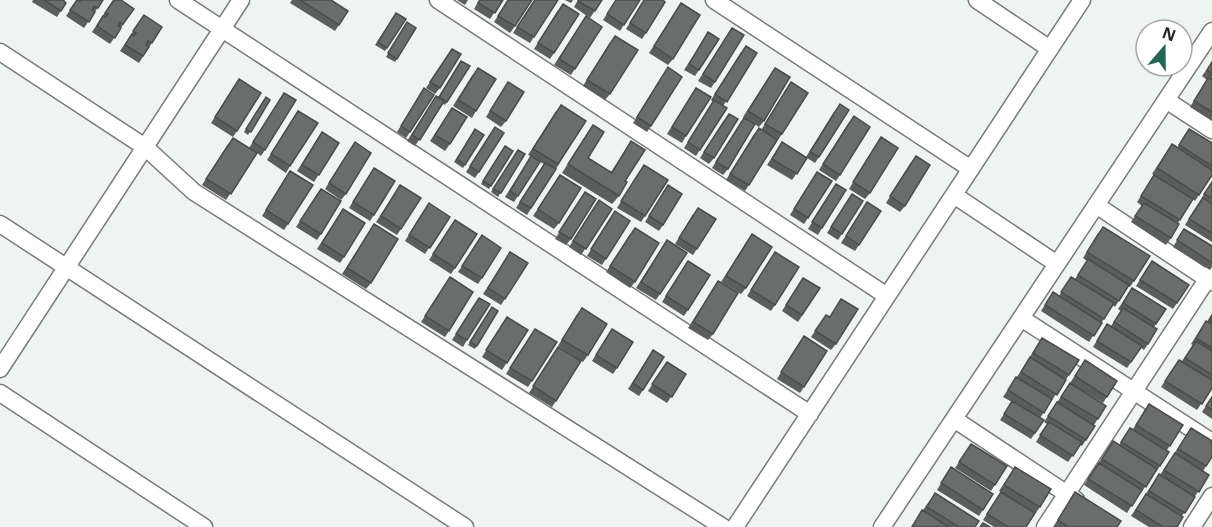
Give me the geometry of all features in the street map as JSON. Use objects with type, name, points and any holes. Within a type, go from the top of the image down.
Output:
[{"type":"street","points":[[177,0],[810,414]]},
{"type":"street","points":[[0,369],[241,0]]},
{"type":"street","points":[[438,0],[887,296]]},
{"type":"street","points":[[714,0],[971,168]]},
{"type":"street","points":[[977,0],[1050,49]]},
{"type":"street","points":[[735,527],[1082,0]]},
{"type":"street","points":[[882,527],[1212,31]]},
{"type":"street","points":[[0,52],[145,147],[194,192],[723,527]]},
{"type":"street","points":[[1166,100],[1212,130]]},
{"type":"street","points":[[954,195],[1057,264]]},
{"type":"street","points":[[1045,527],[1210,277],[1096,205]]},
{"type":"street","points":[[0,224],[465,527]]},
{"type":"street","points":[[1021,318],[1212,442]]},
{"type":"street","points":[[0,393],[204,527]]},
{"type":"street","points":[[954,419],[1092,510]]},
{"type":"street","points":[[1192,527],[1212,496]]},
{"type":"building","points":[[44,0],[64,0],[66,3],[61,11]]},
{"type":"building","points":[[77,0],[103,0],[98,8],[94,6],[92,10],[95,12],[89,22],[70,10]]},
{"type":"building","points":[[114,0],[121,0],[134,9],[123,24],[120,22],[118,26],[121,28],[115,38],[97,26],[103,16],[106,17],[108,14],[105,13]]},
{"type":"building","points":[[300,0],[331,0],[348,11],[339,25]]},
{"type":"building","points":[[480,0],[503,0],[495,13],[478,3]]},
{"type":"building","points":[[508,0],[532,0],[515,26],[498,16]]},
{"type":"building","points":[[535,0],[558,0],[534,37],[517,27]]},
{"type":"building","points":[[579,0],[602,0],[595,11]]},
{"type":"building","points":[[616,0],[640,0],[624,25],[607,14]]},
{"type":"building","points":[[644,0],[663,0],[665,2],[646,33],[630,23]]},
{"type":"building","points":[[681,3],[700,15],[673,59],[654,46]]},
{"type":"building","points":[[563,4],[579,14],[554,53],[538,43]]},
{"type":"building","points":[[396,13],[406,19],[387,48],[378,42]]},
{"type":"building","points":[[144,15],[162,27],[152,43],[148,41],[146,45],[149,47],[143,56],[125,45],[132,34],[134,36],[136,33],[133,31]]},
{"type":"building","points":[[586,16],[602,27],[575,69],[559,59]]},
{"type":"building","points":[[407,22],[416,28],[397,59],[388,53]]},
{"type":"building","points":[[732,28],[744,35],[715,82],[703,74]]},
{"type":"building","points":[[708,32],[719,39],[699,70],[689,64]]},
{"type":"building","points":[[615,36],[638,50],[610,94],[587,80]]},
{"type":"building","points":[[746,46],[757,53],[727,102],[715,94]]},
{"type":"building","points":[[452,49],[461,54],[440,88],[430,82]]},
{"type":"building","points":[[461,61],[470,66],[447,102],[439,97]]},
{"type":"building","points":[[1212,62],[1212,74],[1207,70]]},
{"type":"building","points":[[668,67],[682,77],[651,126],[637,117]]},
{"type":"building","points":[[478,68],[496,79],[476,111],[458,100]]},
{"type":"building","points":[[775,68],[790,77],[764,121],[748,111]]},
{"type":"building","points":[[1208,78],[1212,80],[1212,112],[1194,101]]},
{"type":"building","points":[[239,79],[261,93],[237,131],[215,117]]},
{"type":"building","points":[[508,82],[524,92],[506,121],[490,111]]},
{"type":"building","points":[[791,82],[808,93],[782,134],[765,124]]},
{"type":"building","points":[[424,88],[434,95],[410,132],[401,126]]},
{"type":"building","points":[[696,88],[711,97],[686,136],[672,127]]},
{"type":"building","points":[[284,93],[296,100],[265,150],[253,142]]},
{"type":"building","points":[[436,96],[444,101],[420,140],[412,135]]},
{"type":"building","points":[[266,97],[270,100],[251,132],[246,129]]},
{"type":"building","points":[[714,100],[727,108],[700,150],[688,142]]},
{"type":"building","points":[[840,104],[849,110],[819,157],[810,152]]},
{"type":"building","points":[[561,105],[586,121],[558,164],[533,149]]},
{"type":"building","points":[[452,108],[467,117],[450,144],[435,135]]},
{"type":"building","points":[[298,111],[318,123],[290,166],[271,154]]},
{"type":"building","points":[[729,114],[738,119],[714,158],[704,152]]},
{"type":"building","points":[[854,116],[870,127],[840,175],[823,164]]},
{"type":"building","points":[[744,118],[755,124],[728,169],[716,162]]},
{"type":"building","points":[[593,125],[604,132],[588,158],[612,173],[631,141],[645,150],[625,181],[627,182],[619,196],[568,164]]},
{"type":"building","points":[[495,127],[504,133],[479,172],[470,166]]},
{"type":"building","points":[[759,128],[777,140],[749,185],[730,174]]},
{"type":"building","points":[[475,129],[484,135],[465,165],[457,159]]},
{"type":"building","points":[[1189,129],[1212,143],[1212,166],[1179,145]]},
{"type":"building","points":[[322,132],[339,143],[319,175],[302,165]]},
{"type":"building","points":[[881,137],[898,148],[870,193],[853,182]]},
{"type":"building","points":[[233,138],[257,153],[231,194],[206,179]]},
{"type":"building","points":[[355,142],[371,153],[346,194],[329,183]]},
{"type":"building","points":[[782,142],[807,158],[797,174],[772,159]]},
{"type":"building","points":[[1172,144],[1212,170],[1212,175],[1199,195],[1157,168]]},
{"type":"building","points":[[505,146],[513,151],[491,186],[483,181]]},
{"type":"building","points":[[518,150],[525,154],[501,193],[493,189]]},
{"type":"building","points":[[531,156],[540,162],[518,196],[510,191]]},
{"type":"building","points":[[916,156],[930,165],[905,206],[890,196]]},
{"type":"building","points":[[545,163],[556,169],[531,208],[520,202]]},
{"type":"building","points":[[644,165],[668,180],[645,216],[621,201]]},
{"type":"building","points":[[374,168],[395,181],[374,215],[353,202]]},
{"type":"building","points":[[290,171],[313,185],[288,224],[266,210]]},
{"type":"building","points":[[817,172],[832,181],[808,218],[794,209]]},
{"type":"building","points":[[560,175],[581,188],[559,223],[538,209]]},
{"type":"building","points":[[1154,175],[1193,199],[1180,220],[1141,196]]},
{"type":"building","points":[[1212,182],[1212,198],[1204,194]]},
{"type":"building","points":[[836,184],[846,190],[822,228],[812,222]]},
{"type":"building","points":[[400,185],[421,198],[401,229],[381,216]]},
{"type":"building","points":[[668,185],[682,194],[663,225],[649,216]]},
{"type":"building","points":[[321,189],[341,201],[321,234],[300,221]]},
{"type":"building","points":[[585,192],[596,199],[571,239],[559,232]]},
{"type":"building","points":[[852,194],[863,201],[842,234],[831,227]]},
{"type":"building","points":[[1203,198],[1212,204],[1212,233],[1189,219]]},
{"type":"building","points":[[599,200],[612,209],[586,249],[573,241]]},
{"type":"building","points":[[867,202],[881,211],[859,245],[846,236]]},
{"type":"building","points":[[429,203],[450,217],[430,248],[409,235]]},
{"type":"building","points":[[1144,203],[1179,224],[1171,238],[1135,216]]},
{"type":"building","points":[[698,208],[716,219],[697,249],[679,238]]},
{"type":"building","points":[[343,209],[365,223],[344,257],[322,243]]},
{"type":"building","points":[[615,211],[630,221],[606,259],[591,249]]},
{"type":"building","points":[[455,220],[477,234],[455,268],[433,254]]},
{"type":"building","points":[[374,224],[398,239],[371,283],[347,268]]},
{"type":"building","points":[[1103,227],[1150,256],[1134,281],[1087,252]]},
{"type":"building","points":[[635,228],[659,243],[635,282],[610,266]]},
{"type":"building","points":[[1184,229],[1212,246],[1212,263],[1177,240]]},
{"type":"building","points":[[752,234],[772,247],[746,288],[726,276]]},
{"type":"building","points":[[482,235],[501,248],[482,278],[462,266]]},
{"type":"building","points":[[667,240],[687,253],[660,294],[641,282]]},
{"type":"building","points":[[510,252],[528,263],[505,299],[488,288]]},
{"type":"building","points":[[775,252],[799,267],[775,305],[751,290]]},
{"type":"building","points":[[1088,259],[1129,285],[1119,301],[1078,275]]},
{"type":"building","points":[[688,261],[710,275],[688,310],[666,296]]},
{"type":"building","points":[[1152,261],[1189,285],[1177,303],[1140,280]]},
{"type":"building","points":[[450,277],[473,292],[449,331],[425,316]]},
{"type":"building","points":[[1071,277],[1114,303],[1104,319],[1061,292]]},
{"type":"building","points":[[803,278],[820,288],[802,315],[786,305]]},
{"type":"building","points":[[718,281],[738,293],[713,334],[693,322]]},
{"type":"building","points":[[1132,288],[1166,309],[1156,324],[1123,303]]},
{"type":"building","points":[[1053,292],[1102,323],[1094,336],[1045,305]]},
{"type":"building","points":[[479,298],[490,304],[467,340],[456,334]]},
{"type":"building","points":[[841,299],[858,309],[836,344],[815,331],[826,315],[830,317]]},
{"type":"building","points":[[492,307],[498,311],[477,346],[470,342]]},
{"type":"building","points":[[582,308],[607,324],[588,355],[562,340]]},
{"type":"building","points":[[1123,308],[1157,329],[1148,344],[1114,322]]},
{"type":"building","points":[[507,317],[528,330],[507,363],[486,350]]},
{"type":"building","points":[[1206,321],[1212,324],[1212,348],[1196,338]]},
{"type":"building","points":[[1107,324],[1142,346],[1131,362],[1097,341]]},
{"type":"building","points":[[535,329],[557,342],[532,381],[510,368]]},
{"type":"building","points":[[612,329],[633,342],[617,368],[596,355]]},
{"type":"building","points":[[804,336],[827,351],[804,387],[781,372]]},
{"type":"building","points":[[1042,338],[1079,360],[1069,375],[1033,353]]},
{"type":"building","points":[[1196,341],[1212,351],[1212,375],[1185,358]]},
{"type":"building","points":[[558,347],[581,361],[556,401],[533,386]]},
{"type":"building","points":[[653,350],[664,357],[643,390],[633,383]]},
{"type":"building","points":[[1030,357],[1066,380],[1057,395],[1021,372]]},
{"type":"building","points":[[1085,360],[1117,381],[1107,397],[1075,376]]},
{"type":"building","points":[[1179,360],[1212,380],[1212,388],[1202,404],[1165,381]]},
{"type":"building","points":[[667,362],[686,374],[672,397],[652,384]]},
{"type":"building","points":[[1016,377],[1052,399],[1044,413],[1008,390]]},
{"type":"building","points":[[1070,383],[1106,406],[1098,419],[1061,397]]},
{"type":"building","points":[[1212,397],[1212,410],[1206,406]]},
{"type":"building","points":[[1012,401],[1044,420],[1035,433],[1004,414]]},
{"type":"building","points":[[1057,402],[1095,426],[1086,440],[1048,416]]},
{"type":"building","points":[[1149,404],[1183,425],[1170,446],[1136,425]]},
{"type":"building","points":[[1049,422],[1082,442],[1073,456],[1040,435]]},
{"type":"building","points":[[1130,428],[1169,452],[1160,466],[1121,442]]},
{"type":"building","points":[[1191,428],[1212,441],[1212,457],[1206,466],[1178,449]]},
{"type":"building","points":[[1113,441],[1157,469],[1146,487],[1102,459]]},
{"type":"building","points":[[971,444],[1007,466],[995,485],[959,462]]},
{"type":"building","points":[[1175,453],[1209,475],[1199,492],[1164,470]]},
{"type":"building","points":[[1099,463],[1142,490],[1132,506],[1088,479]]},
{"type":"building","points":[[951,467],[993,494],[983,510],[941,483]]},
{"type":"building","points":[[1015,467],[1051,489],[1040,507],[1004,485]]},
{"type":"building","points":[[1159,474],[1195,497],[1185,513],[1149,491]]},
{"type":"building","points":[[1001,492],[1035,513],[1026,527],[1008,527],[987,514]]},
{"type":"building","points":[[1075,492],[1121,521],[1117,527],[1069,527],[1058,520]]},
{"type":"building","points":[[935,493],[979,521],[975,527],[959,527],[927,507]]},
{"type":"building","points":[[1146,494],[1183,517],[1177,527],[1163,527],[1136,510]]},
{"type":"building","points":[[922,510],[949,527],[912,527]]}]
